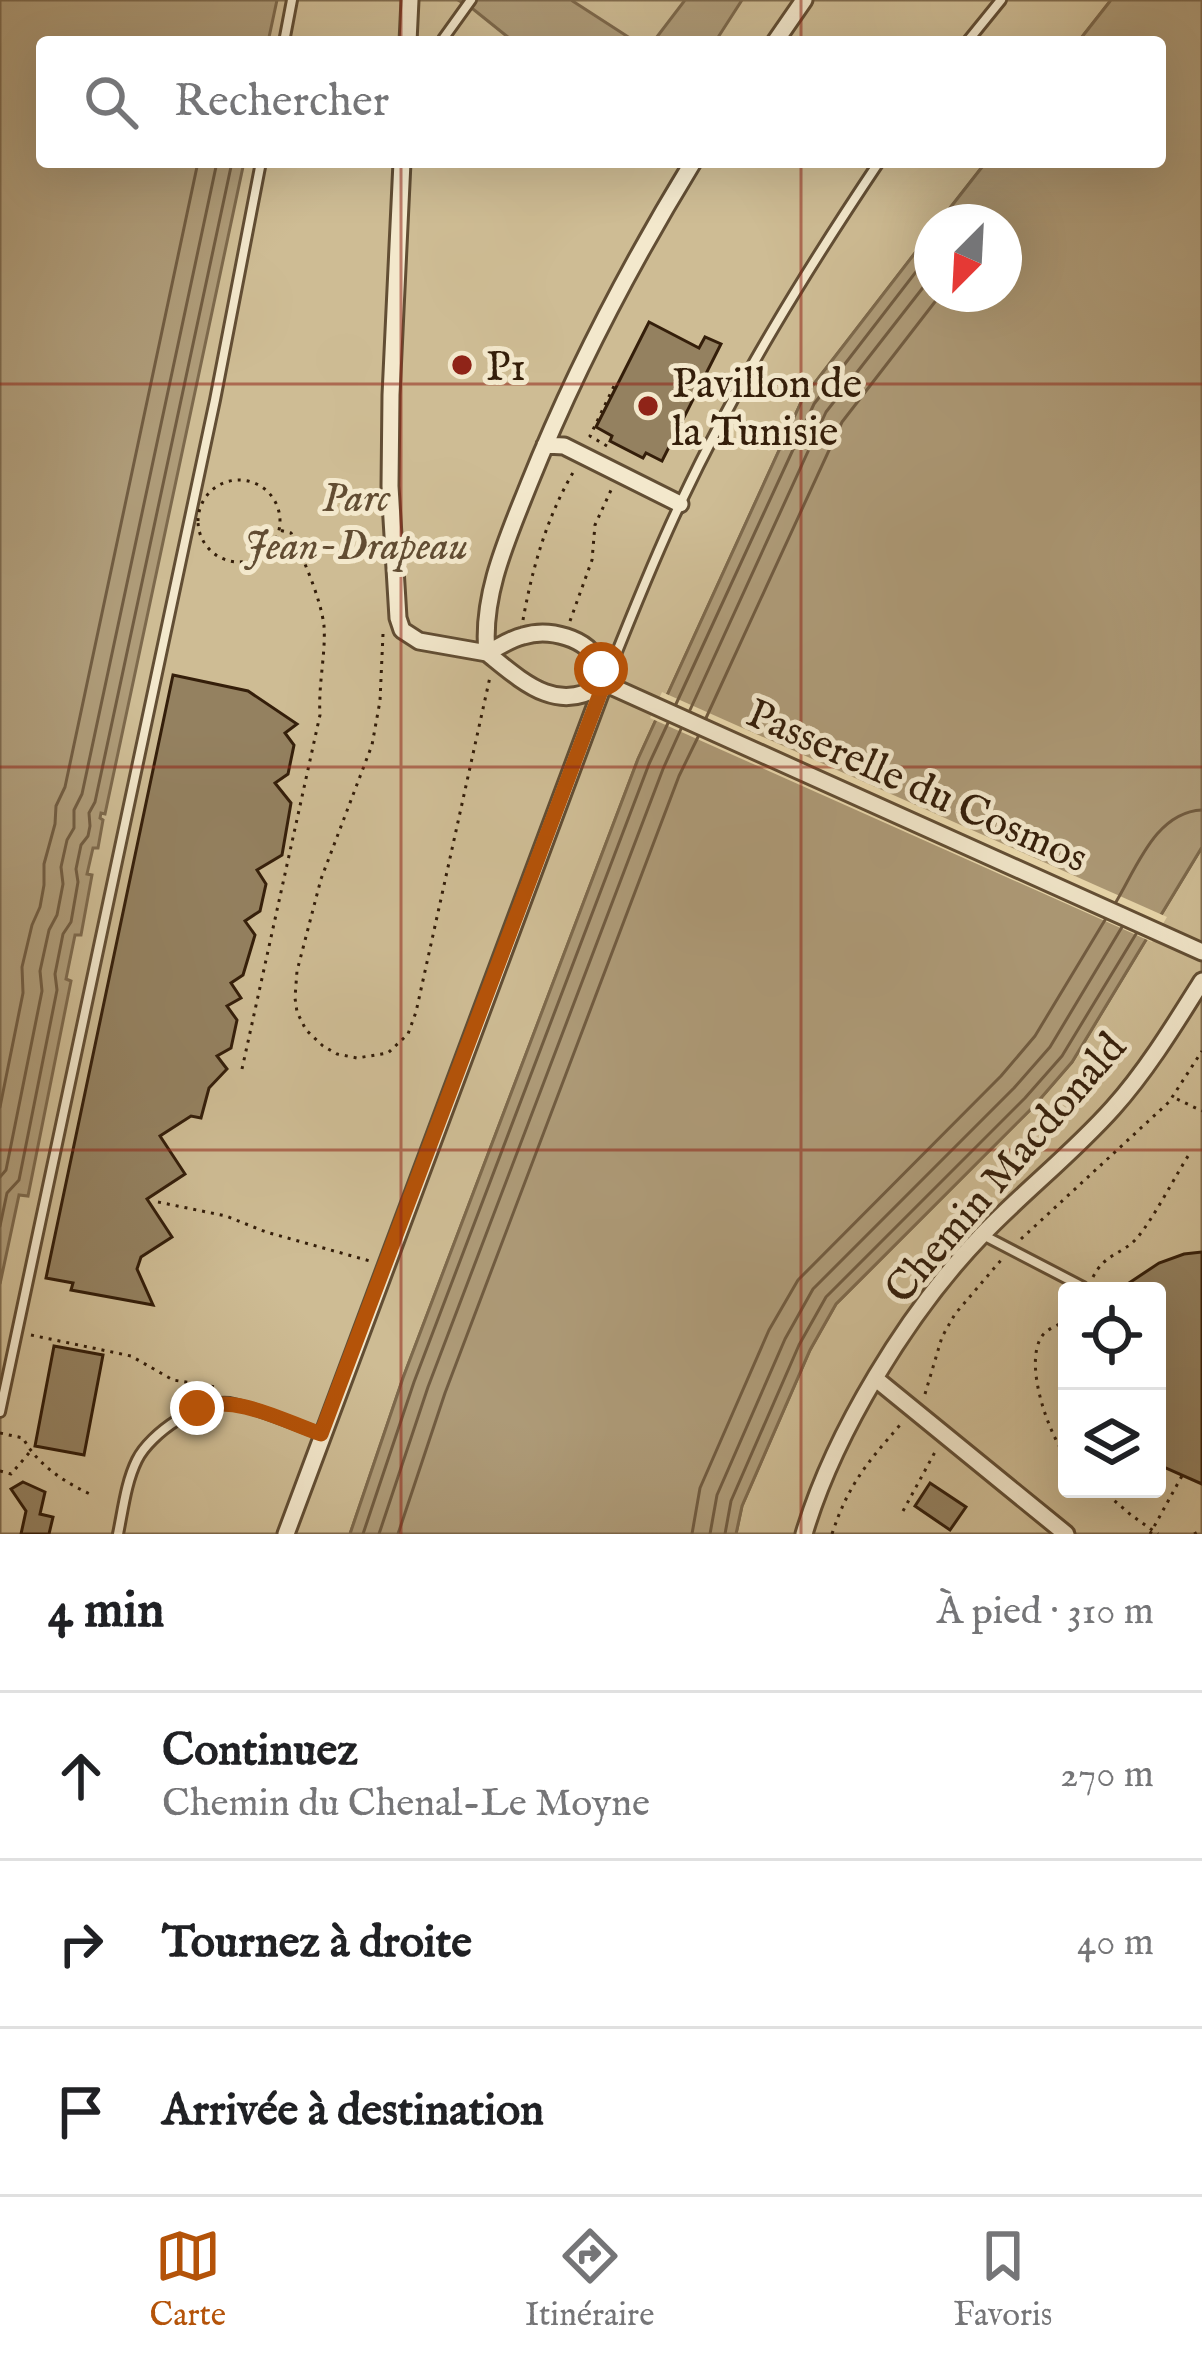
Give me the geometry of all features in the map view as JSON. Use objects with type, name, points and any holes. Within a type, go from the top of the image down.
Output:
[{"type":"street","points":[[408,36],[410,0]]},
{"type":"street","points":[[779,36],[804,0]]},
{"type":"street","points":[[402,168],[390,486],[402,630],[419,641],[490,656],[534,688],[560,698],[586,696],[604,683]]},
{"type":"street","points":[[490,656],[484,628],[499,564],[544,445],[617,291],[689,168]]},
{"type":"street","points":[[544,445],[564,446],[680,504]]},
{"type":"street","points":[[286,1534],[604,683],[598,661],[563,635],[546,631],[520,636],[490,656]]},
{"type":"street","name":"Passerelle du Cosmos","points":[[604,683],[1196,949]]},
{"type":"street","name":"Chemin Macdonald","points":[[804,1534],[835,1456],[876,1378],[937,1287],[983,1234],[1113,1108],[1202,980]]},
{"type":"street","points":[[876,1378],[1066,1534]]},
{"type":"lane","points":[[285,36],[292,0]]},
{"type":"lane","points":[[447,36],[471,0]]},
{"type":"lane","points":[[972,36],[1001,0]]},
{"type":"lane","points":[[0,1412],[260,168]]},
{"type":"lane","points":[[604,683],[680,504],[779,318],[875,168]]},
{"type":"lane","points":[[983,1234],[1072,1282]]},
{"type":"lane","points":[[118,1534],[137,1459],[169,1426],[197,1408],[223,1403],[321,1434]]},
{"type":"path","points":[[522,622],[548,526],[565,484],[608,446],[590,436],[617,385]]},
{"type":"path","points":[[569,622],[592,560],[595,525],[619,474]]},
{"type":"path","points":[[248,480],[270,493],[277,504],[280,530],[266,552],[255,559],[228,561],[215,555],[198,532],[200,504],[219,484],[248,480]]},
{"type":"path","points":[[242,1069],[320,715],[324,626],[304,560],[291,533],[280,530]]},
{"type":"path","points":[[383,621],[380,701],[372,745],[321,879],[297,971],[297,1012],[307,1030],[337,1054],[357,1058],[388,1053],[408,1034],[490,656]]},
{"type":"path","points":[[921,1402],[942,1337],[955,1314],[1010,1249],[1174,1097],[1202,1051]]},
{"type":"path","points":[[1174,1097],[1202,1112]]},
{"type":"path","points":[[1092,1279],[1099,1264],[1136,1238],[1190,1153]]},
{"type":"path","points":[[158,1202],[226,1216],[385,1265]]},
{"type":"path","points":[[1058,1326],[1043,1335],[1035,1372],[1058,1446]]},
{"type":"path","points":[[17,1333],[131,1356],[173,1379],[218,1388],[223,1403]]},
{"type":"path","points":[[832,1534],[856,1477],[908,1416]]},
{"type":"path","points":[[0,1433],[23,1438],[53,1473],[94,1496]]},
{"type":"path","points":[[903,1510],[946,1436]]},
{"type":"path","points":[[0,1472],[11,1474],[31,1452]]},
{"type":"path","points":[[1112,1498],[1153,1533],[1183,1474]]},
{"type":"path","points":[[1194,1534],[1202,1530]]},
{"type":"green space","name":"Parc Jean-Drapeau","points":[[0,0],[1111,0],[1083,36],[36,36],[36,168],[981,168],[953,204],[914,204],[914,254],[803,398],[638,759],[403,1378],[350,1534],[0,1534]]},
{"type":"green space","points":[[1202,847],[1202,1534],[736,1534],[742,1506],[810,1350],[836,1304],[1072,1062]]},
{"type":"water","points":[[0,0],[277,0],[269,36],[36,36],[36,168],[243,168],[105,814],[101,813],[98,848],[93,848],[87,874],[92,875],[81,935],[75,935],[66,979],[71,981],[28,1196],[19,1195],[0,1284]]},
{"type":"water","points":[[458,0],[571,0],[627,36],[507,36]]},
{"type":"water","points":[[685,0],[742,0],[719,36],[658,36]]},
{"type":"water","points":[[1111,0],[1202,0],[1202,847],[1072,1062],[836,1304],[810,1350],[742,1506],[736,1534],[350,1534],[403,1378],[638,759],[803,398],[914,254],[914,312],[1022,312],[1022,204],[953,204],[981,168],[1166,168],[1166,36],[1083,36]]},
{"type":"pier","points":[[662,692],[1167,917],[1152,942],[650,718]]},
{"type":"building","name":"Pavillon de la Tunisie","points":[[649,322],[699,348],[705,337],[721,344],[662,461],[646,453],[643,458],[610,441],[612,436],[596,427]]},
{"type":"building","points":[[173,675],[248,691],[297,724],[285,733],[294,745],[288,774],[275,783],[291,803],[282,855],[257,870],[266,884],[260,911],[245,921],[255,935],[243,975],[231,983],[241,998],[227,1006],[237,1020],[231,1048],[217,1056],[227,1069],[209,1088],[201,1118],[191,1116],[160,1136],[185,1174],[147,1199],[172,1237],[141,1257],[137,1269],[153,1305],[71,1290],[73,1283],[46,1278]]},
{"type":"building","points":[[1202,1252],[1202,1484],[1166,1468],[1166,1282],[1130,1282],[1159,1263]]},
{"type":"building","points":[[54,1346],[103,1355],[84,1455],[35,1446]]},
{"type":"building","points":[[23,1482],[45,1492],[40,1514],[53,1517],[49,1534],[21,1534],[26,1511],[11,1489]]},
{"type":"building","points":[[930,1483],[966,1507],[950,1530],[915,1506]]},
{"type":"place","name":"P1","points":[[462,365]]},
{"type":"place","name":"Pavillon de la Tunisie","points":[[648,406]]},
{"type":"route","points":[[197,1408],[213,1402],[231,1403],[321,1434],[604,683],[601,669]]}]
